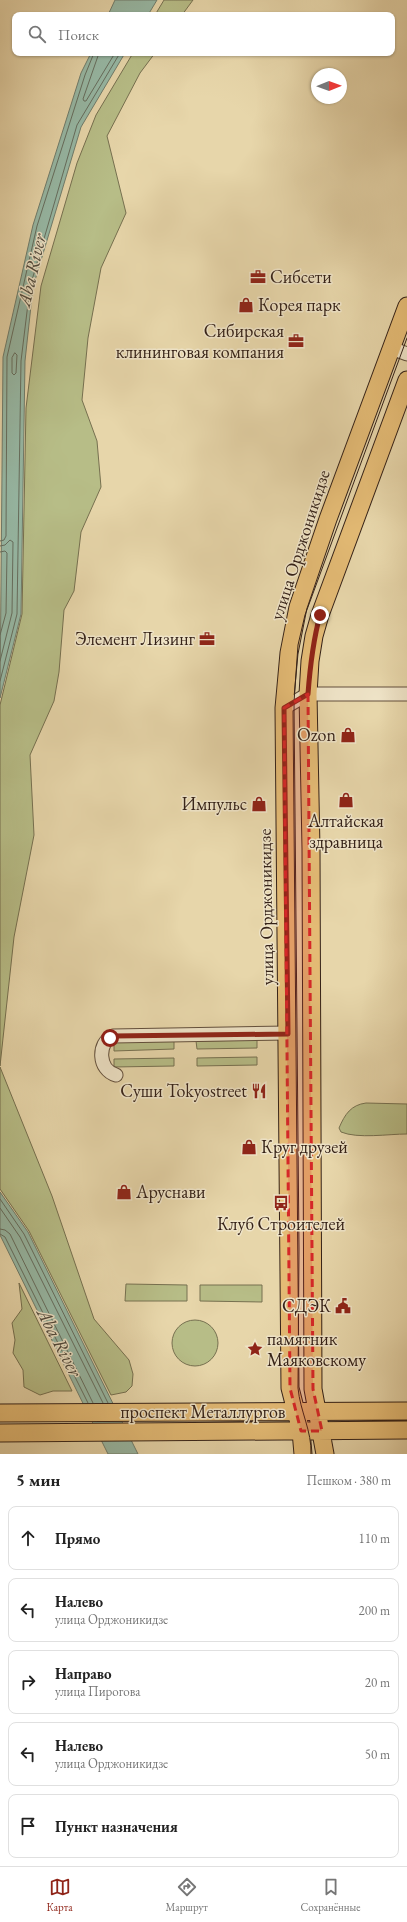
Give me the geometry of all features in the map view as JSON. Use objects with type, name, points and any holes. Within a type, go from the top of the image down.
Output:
[{"type":"main road","name":"улица Орджоникидзе","points":[[303,1454],[301,1431],[290,1388],[284,708],[289,653],[298,607],[407,306]]},
{"type":"main road","points":[[325,1454],[322,1431],[313,1389],[311,849],[308,694],[310,661],[314,636],[320,615],[407,380]]},
{"type":"main road","points":[[317,1411],[407,1411]]},
{"type":"main road","name":"проспект Металлургов","points":[[0,1413],[317,1411]]},
{"type":"main road","name":"проспект Металлургов","points":[[0,1433],[407,1430]]},
{"type":"street","points":[[391,348],[407,354]]},
{"type":"street","points":[[284,708],[308,694],[407,694]]},
{"type":"street","points":[[116,1075],[107,1071],[102,1060],[103,1046],[106,1041],[113,1036],[288,1034]]},
{"type":"highlighted area","points":[[308,694],[313,1389],[322,1431],[301,1431],[290,1388],[284,708]]},
{"type":"green space","points":[[164,0],[193,0],[184,12],[157,12]]},
{"type":"green space","points":[[131,56],[153,56],[140,73],[107,136],[126,213],[101,268],[88,338],[82,400],[97,441],[101,487],[81,532],[74,591],[64,610],[59,672],[54,701],[30,755],[34,835],[14,937],[0,1066],[0,705],[22,614],[26,408],[41,286],[77,163],[96,115]]},
{"type":"green space","points":[[257,1040],[257,1048],[197,1049],[196,1041]]},
{"type":"green space","points":[[174,1041],[174,1049],[114,1051],[114,1042]]},
{"type":"green space","points":[[257,1057],[257,1065],[197,1066],[197,1058]]},
{"type":"green space","points":[[174,1058],[174,1066],[114,1067],[114,1059]]},
{"type":"green space","points":[[0,1067],[52,1196],[94,1319],[129,1360],[133,1374],[132,1386],[126,1392],[111,1395],[29,1231],[0,1189]]},
{"type":"green space","points":[[366,1103],[407,1104],[407,1134],[364,1136],[341,1132],[339,1128],[349,1111],[356,1106]]},
{"type":"green space","points":[[19,1283],[72,1391],[53,1391],[40,1395],[24,1387],[23,1370],[13,1353],[15,1340],[12,1323],[22,1309]]},
{"type":"green space","points":[[126,1284],[187,1285],[187,1301],[125,1301]]},
{"type":"green space","points":[[200,1285],[262,1285],[262,1302],[200,1301]]},
{"type":"green space","points":[[191,1320],[199,1320],[208,1324],[214,1330],[218,1343],[214,1356],[208,1362],[199,1366],[191,1366],[182,1362],[176,1356],[172,1347],[172,1339],[176,1330],[182,1324]]},
{"type":"water","points":[[115,0],[157,0],[150,12],[109,12]]},
{"type":"water","name":"Aba River","points":[[90,56],[123,56],[81,127],[33,287],[25,361],[21,614],[0,698],[3,357],[33,225],[81,73]]},
{"type":"water","name":"Aba River","points":[[0,1192],[28,1232],[138,1454],[108,1454],[0,1235]]},
{"type":"tram line","points":[[311,1454],[310,1437],[298,1388],[299,1249],[294,702],[298,645],[305,615],[407,338]]},
{"type":"place","name":"Сибсети","points":[[258,277]]},
{"type":"place","name":"Корея парк","points":[[246,305]]},
{"type":"place","name":"Сибирская клининговая компания","points":[[296,341]]},
{"type":"place","name":"Элемент Лизинг","points":[[207,639]]},
{"type":"place","name":"Ozon","points":[[348,735]]},
{"type":"place","name":"Алтайская здравница","points":[[346,800]]},
{"type":"place","name":"Импульс","points":[[259,804]]},
{"type":"place","name":"Суши Tokyostreet","points":[[259,1091]]},
{"type":"place","name":"Круг друзей","points":[[249,1147]]},
{"type":"place","name":"Аруснави","points":[[124,1192]]},
{"type":"place","name":"Клуб Строителей","points":[[281,1203]]},
{"type":"place","name":"СДЭК","points":[[343,1306]]},
{"type":"place","name":"памятник Маяковскому","points":[[255,1349]]},
{"type":"route","points":[[110,1038],[113,1036],[288,1034],[284,708],[308,694],[310,661],[314,636],[320,615]]}]
